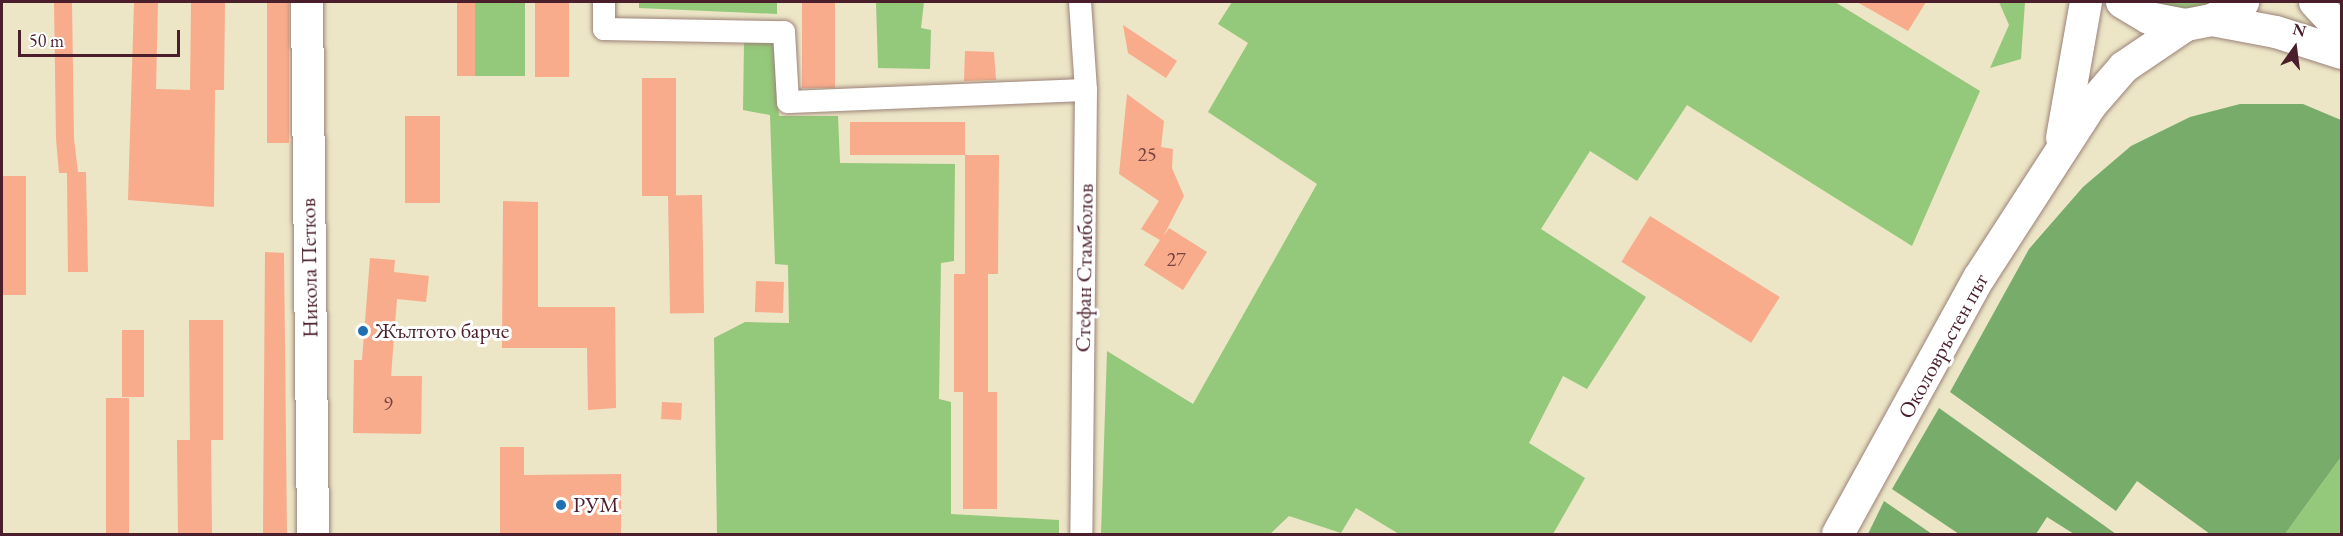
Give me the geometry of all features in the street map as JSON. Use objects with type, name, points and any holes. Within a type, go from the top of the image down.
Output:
[{"type":"main road","name":"Никола Петков","points":[[307,2],[313,534]]},
{"type":"main road","name":"Околовръстен път","points":[[2057,162],[2086,2]]},
{"type":"main road","points":[[2122,2],[2149,18],[2276,32],[2342,53]]},
{"type":"main road","name":"Околовръстен път","points":[[1838,534],[1979,278],[2057,162],[2091,105],[2124,67],[2199,22],[2243,2]]},
{"type":"main road","points":[[2315,2],[2342,31]]},
{"type":"street","points":[[604,2],[604,29],[784,32],[788,102],[1086,90]]},
{"type":"street","name":"Стефан Стамболов","points":[[1080,2],[1086,90],[1081,534]]},
{"type":"green space","points":[[475,2],[525,2],[525,76],[475,76]]},
{"type":"green space","points":[[639,2],[777,2],[777,14],[639,8]]},
{"type":"green space","points":[[876,2],[924,2],[921,28],[931,30],[930,69],[878,68]]},
{"type":"green space","points":[[1232,2],[1835,2],[1980,91],[1912,246],[1687,105],[1637,181],[1590,151],[1541,229],[1646,297],[1587,389],[1563,376],[1529,443],[1585,478],[1553,534],[1399,534],[1356,508],[1341,533],[1289,516],[1270,534],[1101,534],[1107,351],[1193,404],[1317,184],[1208,112],[1248,43],[1218,24]]},
{"type":"green space","points":[[1999,2],[2025,2],[2021,59],[1990,68],[2009,25]]},
{"type":"green space","points":[[2148,2],[2217,2],[2186,10]]},
{"type":"green space","points":[[744,43],[774,43],[779,116],[838,116],[840,163],[955,164],[954,261],[941,263],[939,399],[951,402],[951,514],[1059,520],[1059,534],[717,534],[714,338],[745,322],[789,323],[788,265],[775,264],[770,115],[743,110]]},
{"type":"green space","points":[[2240,104],[2303,104],[2341,120],[2341,457],[2285,534],[2210,534],[2137,481],[2116,511],[1950,392],[2029,249],[2083,187],[2131,146],[2190,117]]},
{"type":"green space","points":[[1939,408],[2116,534],[2074,534],[2047,517],[2036,534],[1959,534],[1892,489]]},
{"type":"green space","points":[[2341,457],[2341,534],[2285,534]]},
{"type":"green space","points":[[1884,501],[1932,534],[1868,534]]},
{"type":"building","points":[[54,2],[72,2],[74,139],[78,172],[86,172],[88,272],[68,272],[67,173],[59,173],[56,139]]},
{"type":"building","points":[[134,2],[158,2],[156,89],[190,90],[191,2],[225,2],[224,90],[215,90],[214,207],[128,200]]},
{"type":"building","points":[[267,2],[289,2],[289,143],[267,143]]},
{"type":"building","points":[[457,2],[475,2],[475,76],[457,76]]},
{"type":"building","points":[[535,2],[569,2],[569,77],[535,77]]},
{"type":"building","points":[[802,2],[835,2],[835,88],[802,88]]},
{"type":"building","points":[[1857,2],[1926,2],[1908,31]]},
{"type":"building","points":[[1123,25],[1177,61],[1166,78],[1128,53]]},
{"type":"building","points":[[965,51],[994,52],[996,80],[964,81]]},
{"type":"building","points":[[642,78],[676,78],[676,196],[642,196]]},
{"type":"building","points":[[1127,94],[1164,121],[1161,147],[1173,149],[1172,168],[1184,196],[1163,237],[1169,228],[1207,252],[1183,290],[1144,265],[1160,240],[1141,229],[1159,201],[1119,174]]},
{"type":"building","points":[[405,116],[440,116],[440,203],[405,203]]},
{"type":"building","points":[[850,122],[965,122],[965,155],[850,155]]},
{"type":"building","points":[[965,155],[999,155],[998,274],[988,274],[988,392],[997,392],[997,509],[963,509],[963,392],[954,392],[954,274],[965,274]]},
{"type":"building","points":[[2,176],[26,176],[26,295],[2,295]]},
{"type":"building","points":[[702,195],[704,313],[670,314],[668,196]]},
{"type":"building","points":[[503,201],[538,202],[538,307],[615,307],[616,408],[588,410],[587,348],[502,348]]},
{"type":"building","points":[[1650,216],[1780,297],[1751,343],[1621,262]]},
{"type":"building","points":[[265,252],[284,253],[287,534],[263,534]]},
{"type":"building","points":[[370,258],[395,260],[394,272],[429,276],[426,302],[397,299],[391,376],[422,376],[421,434],[353,433],[354,360],[362,360]]},
{"type":"building","points":[[756,281],[784,282],[783,313],[755,312]]},
{"type":"building","points":[[189,320],[223,320],[223,440],[211,440],[212,534],[178,534],[177,440],[190,440]]},
{"type":"building","points":[[122,330],[144,330],[144,397],[122,397]]},
{"type":"building","points":[[106,398],[129,398],[129,534],[106,534]]},
{"type":"building","points":[[662,402],[682,403],[681,420],[661,419]]},
{"type":"building","name":"РУМ","points":[[500,447],[524,447],[524,475],[621,474],[621,534],[500,534]]},
{"type":"place","name":"Жълтото барче","points":[[363,331]]},
{"type":"place","name":"РУМ","points":[[561,505]]}]
